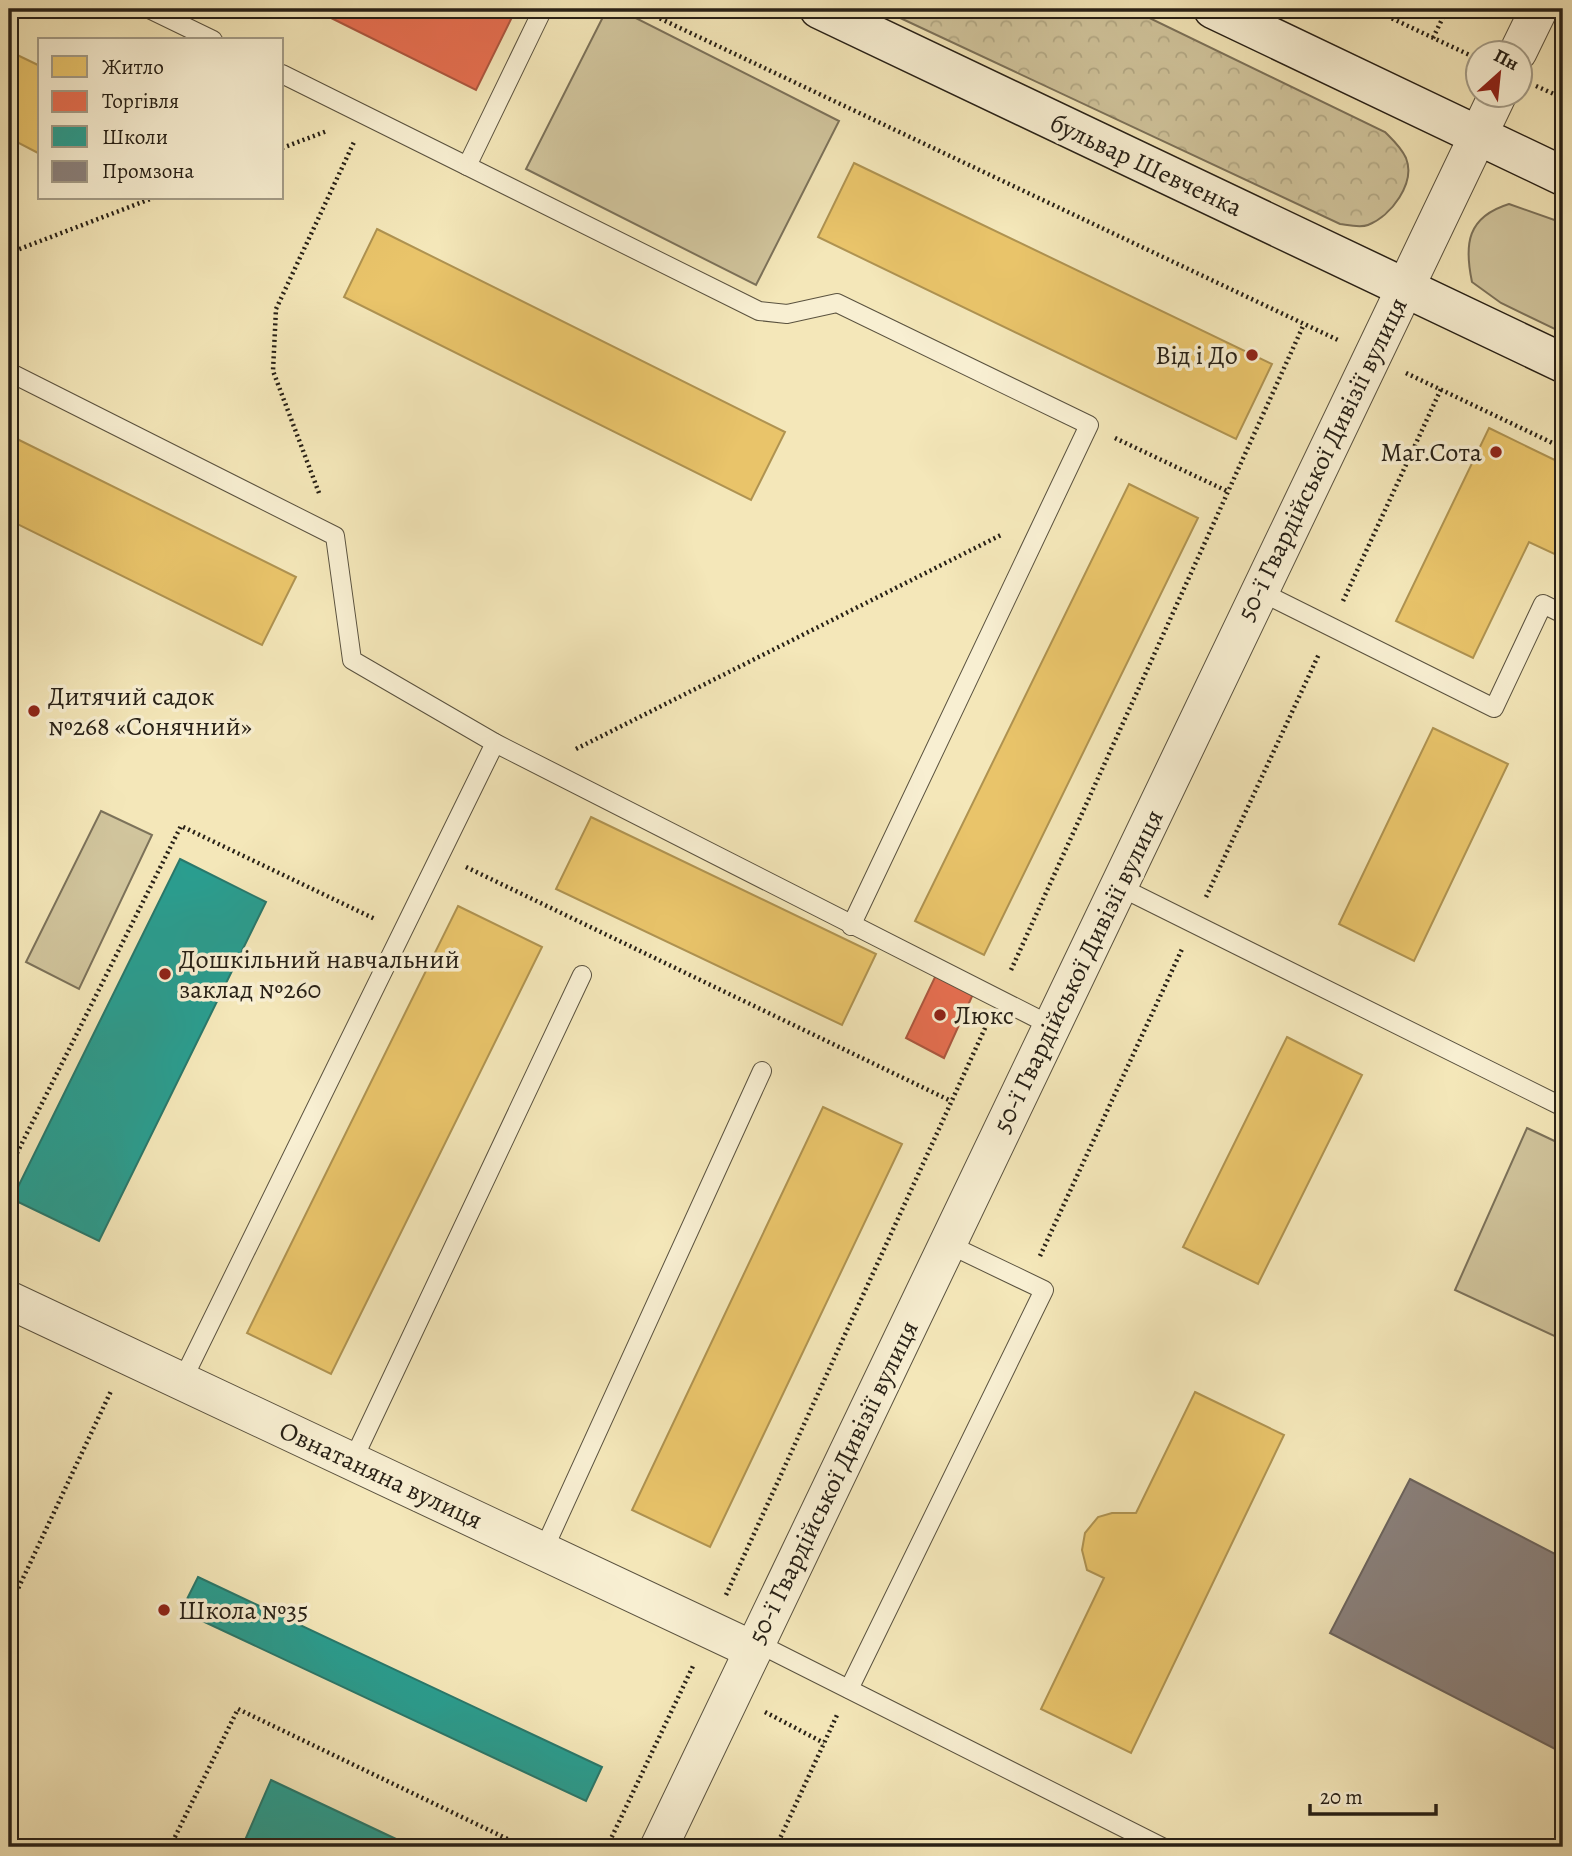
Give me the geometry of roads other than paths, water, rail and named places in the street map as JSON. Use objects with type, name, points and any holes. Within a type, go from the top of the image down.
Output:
[{"type":"main road","name":"бульвар Шевченка","points":[[819,9],[1563,363]]},
{"type":"main road","points":[[1213,9],[1563,176]]},
{"type":"street","name":"50-ї Гвардійської Дивізії вулиця","points":[[1529,38],[1539,9]]},
{"type":"street","name":"50-ї Гвардійської Дивізії вулиця","points":[[659,1847],[1404,288],[1479,135],[1496,108]]},
{"type":"street","name":"Овнатаняна вулиця","points":[[9,1300],[710,1630],[755,1647]]},
{"type":"lane","points":[[149,9],[209,38]]},
{"type":"lane","points":[[467,166],[543,9]]},
{"type":"lane","points":[[284,75],[759,311],[788,314],[837,303],[1089,425],[851,926]]},
{"type":"lane","points":[[9,372],[335,536],[352,660],[495,743],[1052,1026]]},
{"type":"lane","points":[[1259,592],[1494,708],[1543,604],[1563,614]]},
{"type":"lane","points":[[182,1381],[495,743]]},
{"type":"lane","points":[[1118,886],[1563,1107]]},
{"type":"lane","points":[[352,1462],[582,975]]},
{"type":"lane","points":[[543,1551],[762,1071]]},
{"type":"lane","points":[[849,1689],[1044,1290],[947,1244]]},
{"type":"lane","points":[[755,1647],[849,1689],[1162,1847]]},
{"type":"place","name":"Від і До","points":[[1252,355]]},
{"type":"place","name":"Маг.Сота","points":[[1496,452]]},
{"type":"place","name":"Дитячий садок №268 «Сонячний»","points":[[34,711]]},
{"type":"place","name":"Дошкільний навчальний заклад №260","points":[[165,974]]},
{"type":"place","name":"Люкс","points":[[940,1015]]},
{"type":"place","name":"Школа №35","points":[[164,1610]]}]
